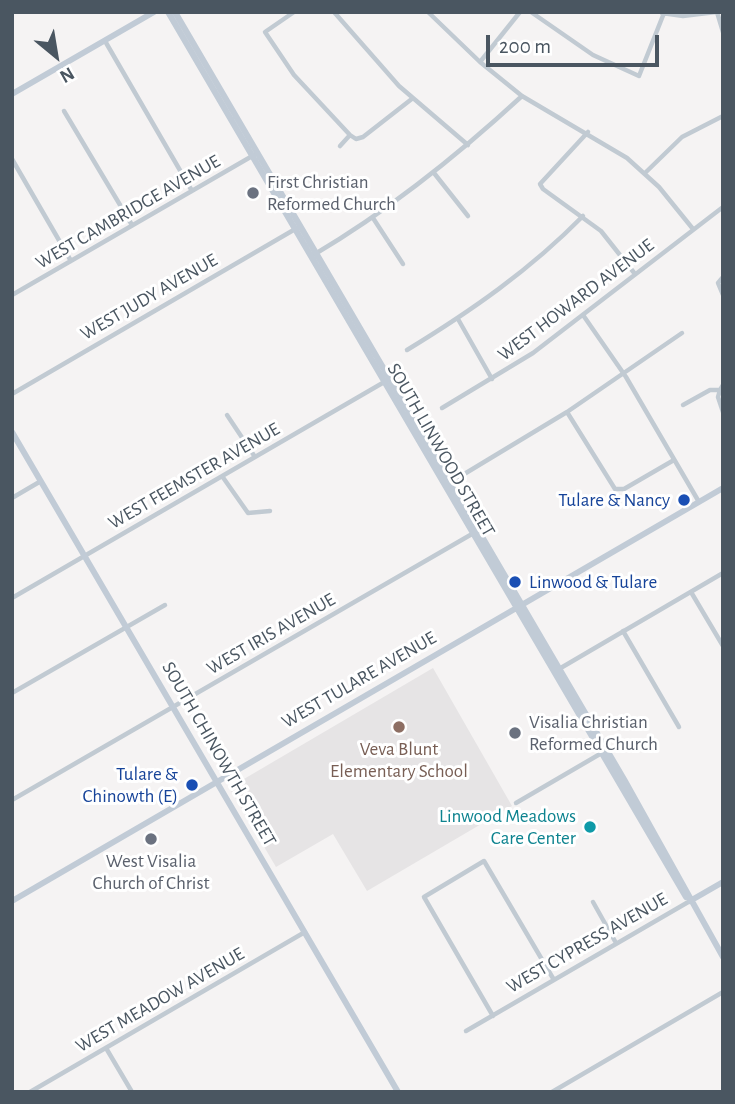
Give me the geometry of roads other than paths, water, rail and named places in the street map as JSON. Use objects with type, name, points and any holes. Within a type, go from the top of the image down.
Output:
[{"type":"street","points":[[12,94],[154,12]]},
{"type":"street","name":"SOUTH LINWOOD STREET","points":[[168,12],[387,380],[472,534],[559,669],[625,781],[723,957]]},
{"type":"street","name":"SOUTH LINWOOD STREET","points":[[175,12],[255,155]]},
{"type":"street","points":[[294,12],[265,32],[294,75],[356,139],[363,137],[413,99]]},
{"type":"street","points":[[334,12],[366,51],[413,99],[468,145]]},
{"type":"street","points":[[428,12],[480,62],[522,96],[588,132],[645,173],[693,229]]},
{"type":"street","points":[[480,62],[520,12]]},
{"type":"street","points":[[531,12],[593,55],[639,76],[663,13],[683,16],[716,12],[723,32]]},
{"type":"street","points":[[105,41],[192,191]]},
{"type":"street","points":[[314,255],[373,218],[434,173],[522,96]]},
{"type":"street","points":[[64,111],[132,225]]},
{"type":"street","points":[[645,173],[682,138],[723,116]]},
{"type":"street","points":[[588,132],[540,184],[542,190],[583,216],[619,250],[635,274]]},
{"type":"street","points":[[340,146],[351,135]]},
{"type":"street","name":"WEST CAMBRIDGE AVENUE","points":[[12,295],[255,155]]},
{"type":"street","points":[[12,159],[71,261]]},
{"type":"street","points":[[434,173],[468,216]]},
{"type":"street","name":"WEST HOWARD AVENUE","points":[[442,408],[492,379],[583,315],[723,207]]},
{"type":"street","points":[[407,350],[457,319],[523,272],[583,216]]},
{"type":"street","points":[[373,218],[403,264]]},
{"type":"street","name":"WEST JUDY AVENUE","points":[[12,394],[298,228]]},
{"type":"street","points":[[723,277],[718,283],[723,295]]},
{"type":"street","points":[[583,315],[622,372],[699,502]]},
{"type":"street","points":[[457,319],[492,379]]},
{"type":"street","points":[[451,482],[567,412],[681,333]]},
{"type":"street","name":"SOUTH LINWOOD STREET","points":[[387,380],[475,523],[558,681],[678,888],[690,901]]},
{"type":"street","name":"WEST FEEMSTER AVENUE","points":[[12,598],[387,380]]},
{"type":"street","points":[[683,405],[710,390],[721,388],[718,397],[723,412]]},
{"type":"street","points":[[567,412],[614,489],[624,489],[674,460]]},
{"type":"street","points":[[227,415],[255,457]]},
{"type":"street","name":"SOUTH CHINOWTH STREET","points":[[12,432],[398,1092]]},
{"type":"street","points":[[222,476],[248,513],[270,511]]},
{"type":"street","points":[[12,498],[41,481]]},
{"type":"street","name":"WEST TULARE AVENUE","points":[[12,901],[723,488]]},
{"type":"street","points":[[472,534],[475,523]]},
{"type":"street","name":"WEST IRIS AVENUE","points":[[12,800],[472,534]]},
{"type":"street","points":[[558,681],[559,669],[723,573]]},
{"type":"street","points":[[691,592],[723,646]]},
{"type":"street","points":[[12,693],[165,605]]},
{"type":"street","points":[[623,631],[679,727]]},
{"type":"street","points":[[516,803],[600,754],[606,755],[616,774],[625,781]]},
{"type":"street","points":[[493,1016],[424,897],[484,861],[554,980]]},
{"type":"street","name":"WEST CYPRESS AVENUE","points":[[467,1031],[723,882]]},
{"type":"street","points":[[593,902],[617,943]]},
{"type":"street","name":"WEST MEADOW AVENUE","points":[[30,1092],[305,932]]},
{"type":"street","points":[[552,1092],[723,992]]},
{"type":"street","points":[[106,1048],[132,1092]]},
{"type":"place","name":"First Christian Reformed Church","points":[[253,193]]},
{"type":"place","name":"Tulare & Nancy","points":[[684,500]]},
{"type":"place","name":"Linwood & Tulare","points":[[515,582]]},
{"type":"place","name":"Veva Blunt Elementary School","points":[[399,727]]},
{"type":"place","name":"Visalia Christian Reformed Church","points":[[515,733]]},
{"type":"place","name":"Tulare & Chinowth (E)","points":[[192,785]]},
{"type":"place","name":"Linwood Meadows Care Center","points":[[590,827]]},
{"type":"place","name":"West Visalia Church of Christ","points":[[151,839]]}]
